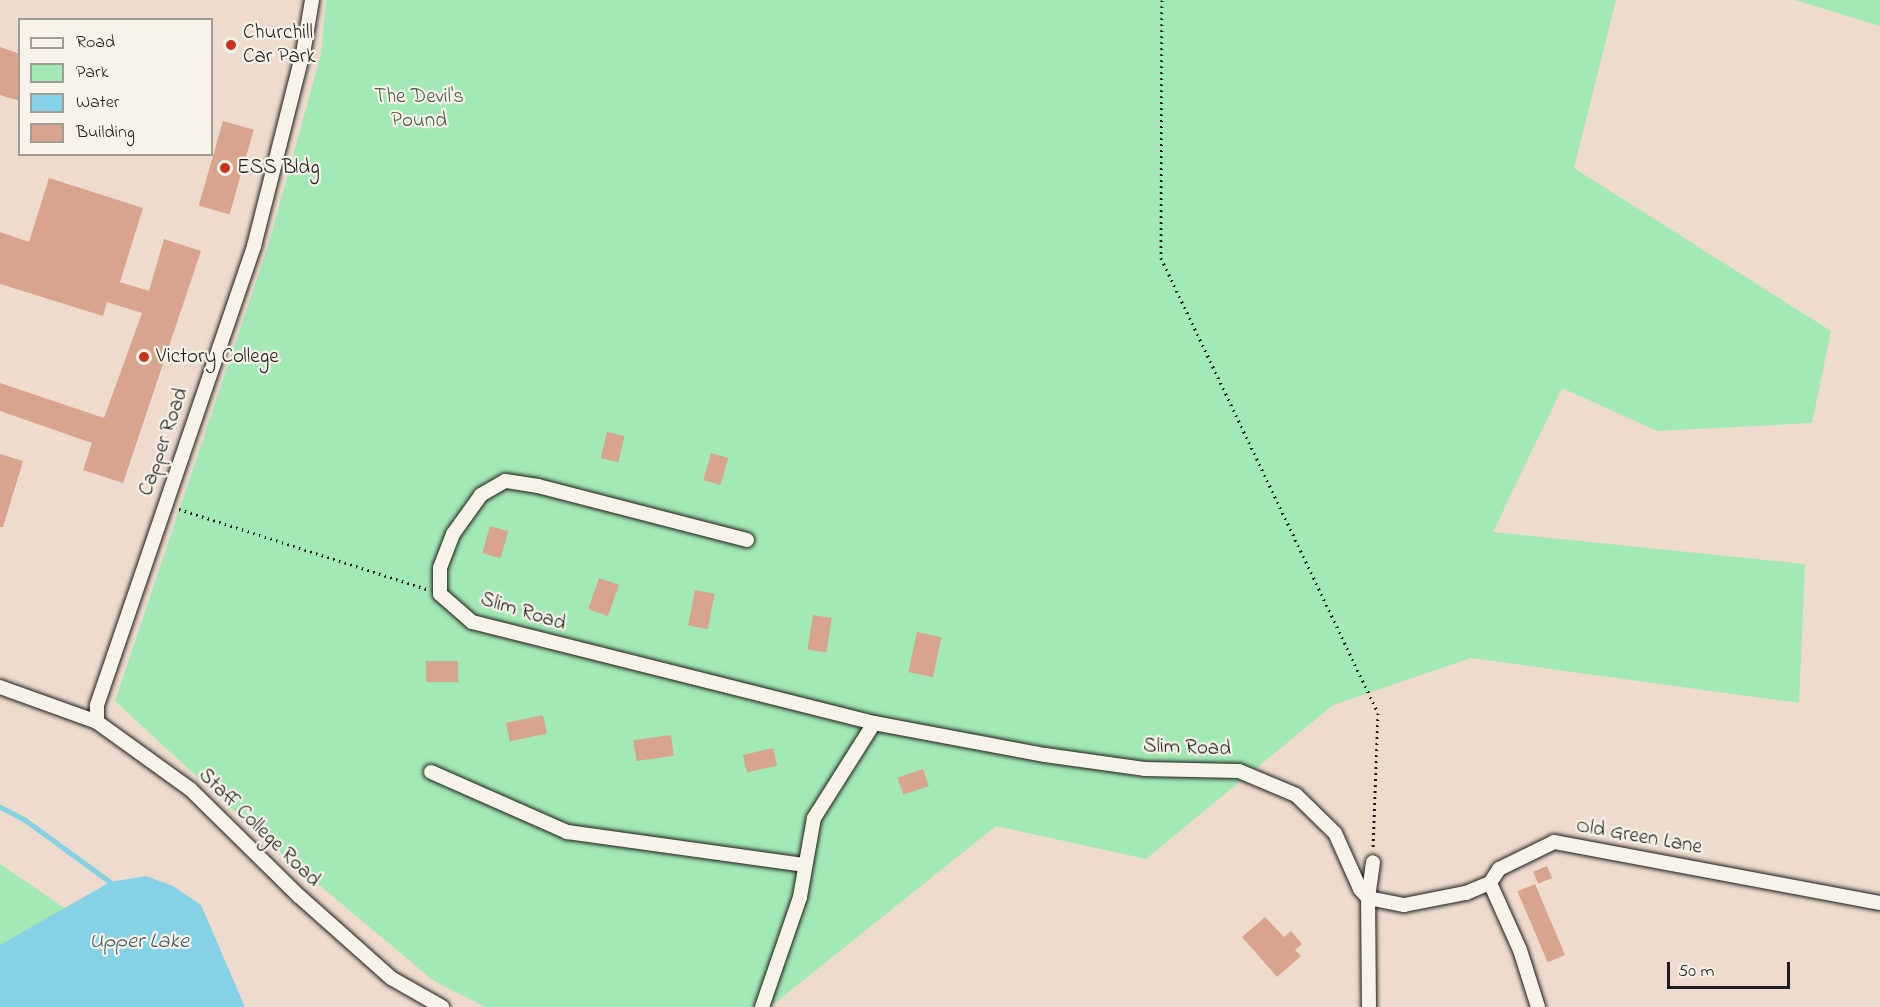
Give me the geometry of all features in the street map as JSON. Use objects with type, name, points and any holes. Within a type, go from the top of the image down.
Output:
[{"type":"street","name":"Capper Road","points":[[97,722],[97,705],[254,246],[304,48],[312,0]]},
{"type":"street","points":[[440,594],[440,568],[453,534],[481,495],[505,481],[538,486],[747,540]]},
{"type":"street","name":"Slim Road","points":[[440,594],[472,622],[874,723],[1045,755],[1144,769],[1239,771],[1296,795],[1335,833],[1360,889],[1368,898]]},
{"type":"street","name":"Staff College Road","points":[[0,687],[97,722],[216,811],[299,896],[392,978],[442,1007]]},
{"type":"street","points":[[762,1007],[800,897],[814,818],[874,723]]},
{"type":"street","points":[[430,772],[567,832],[804,866]]},
{"type":"street","name":"Old Green Lane","points":[[1368,898],[1404,905],[1466,893],[1490,883],[1499,869],[1554,842],[1880,903]]},
{"type":"street","points":[[1369,1007],[1368,898],[1373,862]]},
{"type":"street","points":[[1490,883],[1520,951],[1538,1007]]},
{"type":"path","points":[[1162,0],[1161,258],[1378,713],[1373,862]]},
{"type":"path","points":[[165,504],[440,594]]},
{"type":"green space","name":"The Devil's Pound","points":[[326,0],[1616,0],[1574,168],[1831,331],[1812,423],[1657,431],[1562,388],[1493,532],[1805,564],[1799,703],[1471,658],[1333,705],[1146,859],[996,826],[770,1007],[485,1007],[434,981],[269,843],[115,701],[269,243],[321,54]]},
{"type":"green space","points":[[1795,0],[1880,0],[1880,26]]},
{"type":"green space","points":[[0,864],[66,909],[0,945]]},
{"type":"water","name":"Upper Lake","points":[[146,876],[173,886],[201,905],[245,1007],[0,1007],[0,945],[110,882]]},
{"type":"building","points":[[0,47],[18,53],[18,100],[0,95]]},
{"type":"building","name":"ESS Bldg","points":[[223,121],[254,130],[230,214],[199,206]]},
{"type":"building","points":[[49,178],[143,208],[120,282],[149,291],[164,239],[201,251],[123,483],[83,470],[92,443],[0,411],[0,383],[104,418],[142,313],[107,302],[103,316],[0,284],[0,232],[29,242]]},
{"type":"building","points":[[607,432],[625,436],[618,462],[601,458]]},
{"type":"building","points":[[711,453],[728,458],[721,485],[703,480]]},
{"type":"building","points":[[0,454],[23,461],[3,527],[0,527]]},
{"type":"building","points":[[490,526],[508,531],[501,558],[482,553]]},
{"type":"building","points":[[599,578],[619,585],[608,616],[588,609]]},
{"type":"building","points":[[695,590],[715,594],[708,629],[688,625]]},
{"type":"building","points":[[813,615],[832,618],[826,653],[808,650]]},
{"type":"building","points":[[917,632],[941,637],[933,677],[908,672]]},
{"type":"building","points":[[426,661],[458,661],[458,682],[426,682]]},
{"type":"building","points":[[543,715],[547,734],[510,741],[506,723]]},
{"type":"building","points":[[671,735],[674,756],[636,761],[633,740]]},
{"type":"building","points":[[773,748],[777,766],[747,773],[743,755]]},
{"type":"building","points":[[923,769],[929,786],[903,795],[897,778]]},
{"type":"building","points":[[1547,866],[1552,878],[1538,884],[1533,872]]},
{"type":"building","points":[[1535,884],[1565,955],[1548,962],[1518,891]]},
{"type":"building","points":[[1265,917],[1284,937],[1291,931],[1302,944],[1295,950],[1301,956],[1277,977],[1242,937]]},
{"type":"waterway","points":[[0,807],[25,820],[110,882]]},
{"type":"place","name":"Churchill Car Park","points":[[231,45]]},
{"type":"place","name":"ESS Bldg","points":[[225,168]]},
{"type":"place","name":"Victory College","points":[[144,357]]}]
